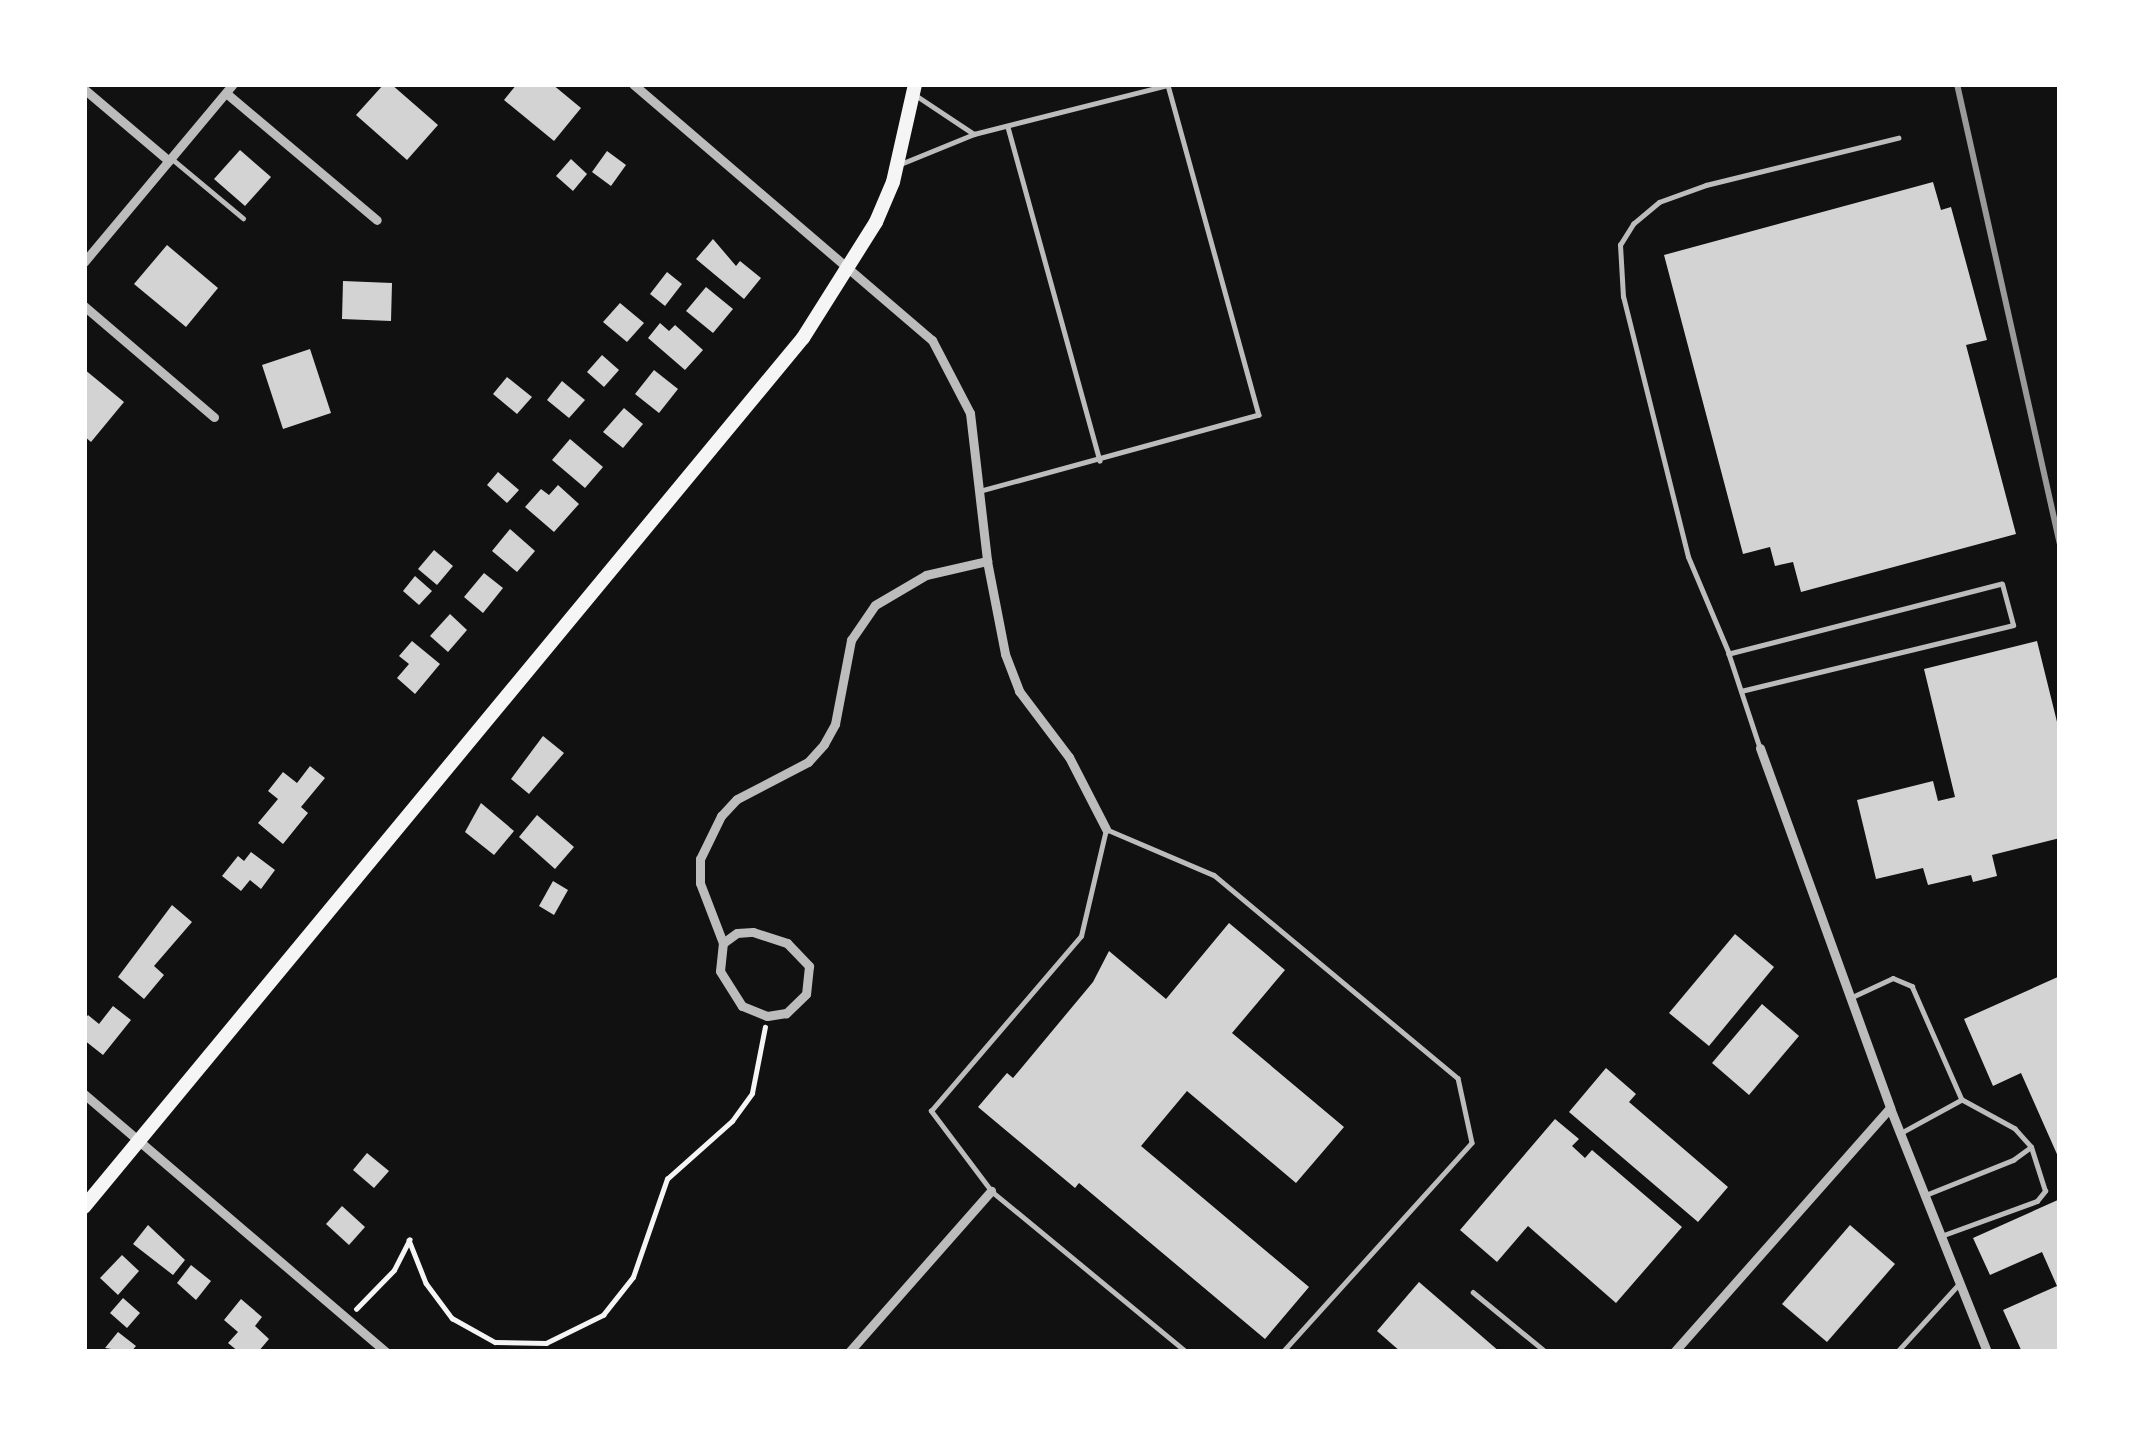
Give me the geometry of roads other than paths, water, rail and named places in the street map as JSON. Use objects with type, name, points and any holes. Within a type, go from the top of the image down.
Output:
[{"type":"main road","points":[[84,1207],[803,338],[851,268],[898,164],[914,89]]},
{"type":"street","points":[[633,84],[932,340],[970,413],[986,561],[1005,654],[1019,691],[1069,757],[1106,829]]},
{"type":"street","points":[[84,262],[229,88],[377,220]]},
{"type":"street","points":[[84,89],[170,159]]},
{"type":"street","points":[[84,306],[214,417]]},
{"type":"street","points":[[723,943],[736,933],[771,936],[801,954],[811,980],[798,1005],[767,1016],[742,1006],[733,995],[720,970],[723,943],[700,883],[700,859],[721,816],[737,799],[808,762],[824,744],[836,724],[851,640],[875,605],[926,575],[986,561]]},
{"type":"street","points":[[1760,748],[1890,1108],[1988,1352]]},
{"type":"street","points":[[84,1094],[386,1352]]},
{"type":"street","points":[[1674,1352],[1890,1108]]},
{"type":"street","points":[[849,1352],[991,1191]]},
{"type":"lane","points":[[898,164],[974,134],[1167,84],[1258,415],[978,492]]},
{"type":"lane","points":[[914,89],[974,134]]},
{"type":"lane","points":[[1008,127],[1100,461]]},
{"type":"lane","points":[[1760,748],[1729,654],[1688,557],[1623,297],[1620,244],[1633,224],[1659,202],[1706,185],[1898,138]]},
{"type":"lane","points":[[170,159],[243,218]]},
{"type":"lane","points":[[1729,654],[2002,584],[2013,625],[1742,691]]},
{"type":"lane","points":[[1186,1352],[991,1191],[931,1112],[1081,936],[1106,829],[1214,874],[1458,1078],[1472,1143],[1283,1352]]},
{"type":"lane","points":[[1850,998],[1894,978],[1912,986],[1962,1100],[2015,1129],[2031,1147],[2045,1191],[2037,1201],[1941,1236]]},
{"type":"lane","points":[[1900,1134],[1962,1100]]},
{"type":"lane","points":[[1924,1195],[2013,1160],[2031,1147]]},
{"type":"lane","points":[[1897,1352],[1960,1283]]},
{"type":"lane","points":[[1473,1292],[1546,1352]]},
{"type":"railway","points":[[1957,84],[2060,543]]}]
